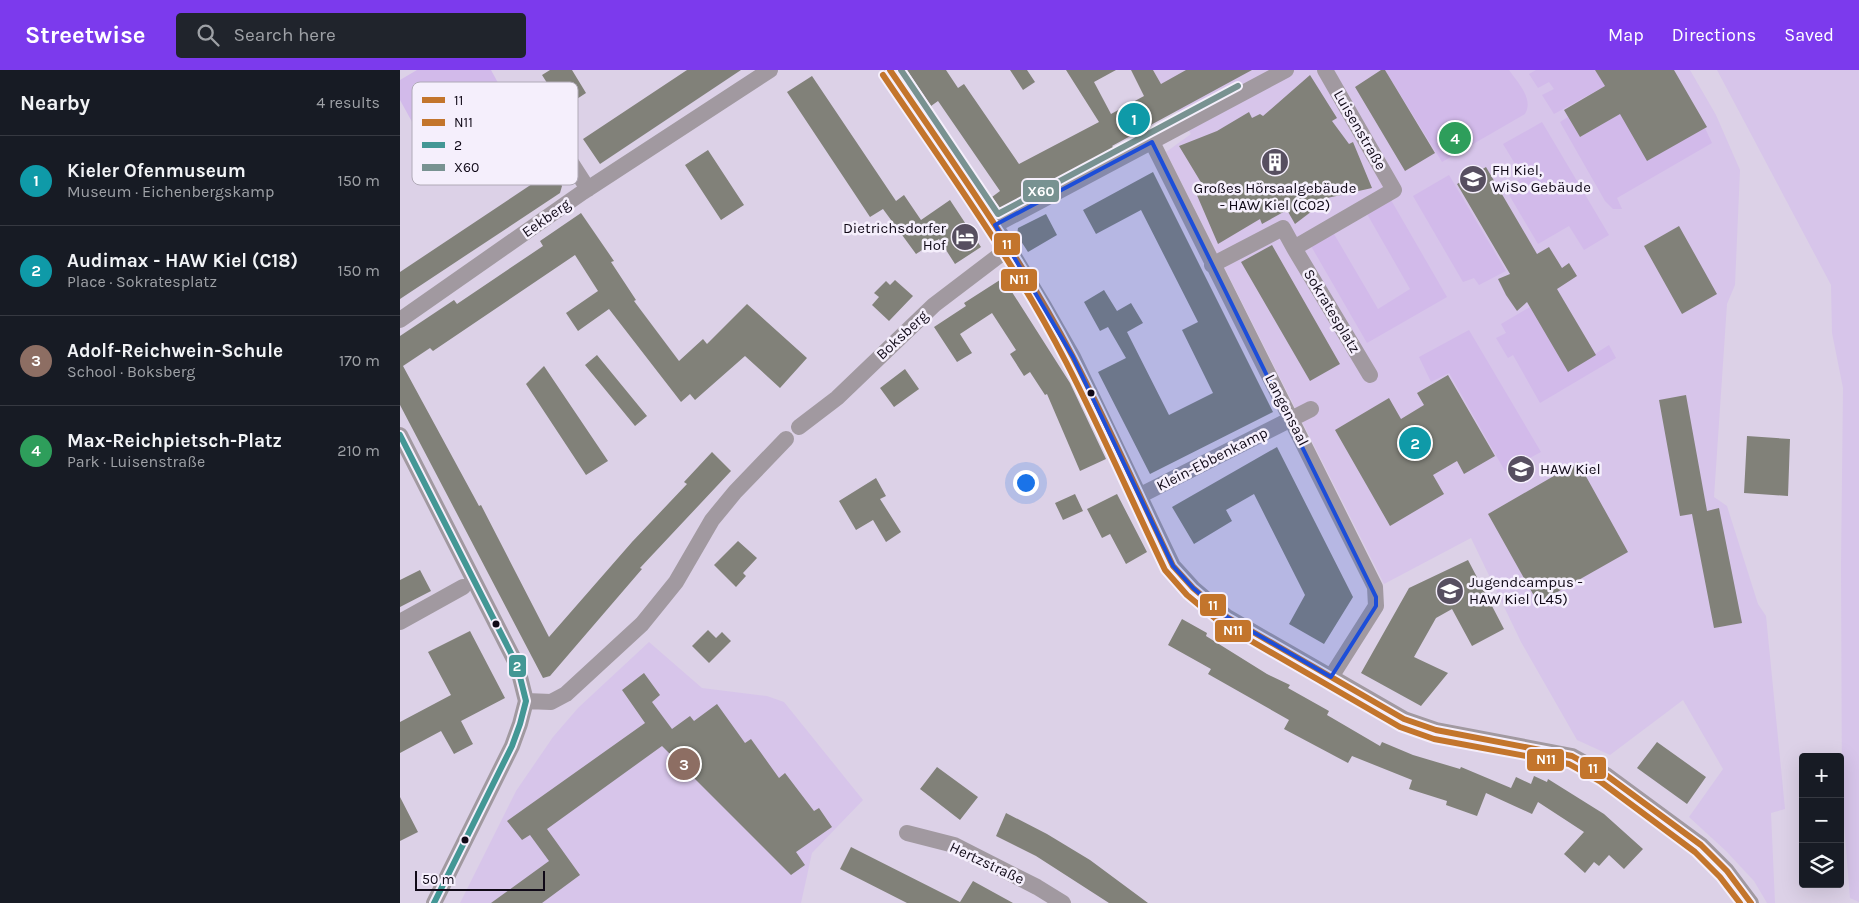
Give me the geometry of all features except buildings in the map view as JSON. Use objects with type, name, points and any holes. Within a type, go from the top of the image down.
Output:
[{"type":"street","name":"Eekberg","points":[[400,320],[588,189],[770,70]]},
{"type":"street","points":[[890,70],[995,225],[1073,357],[1173,566],[1193,588],[1227,617],[1404,719],[1428,728],[1572,756],[1606,774],[1701,845],[1728,871],[1751,903]]},
{"type":"street","points":[[995,225],[1286,70]]},
{"type":"street","name":"Luisenstraße","points":[[1294,248],[1394,190],[1325,70]]},
{"type":"street","name":"Langensaal","points":[[1152,142],[1212,265],[1292,418],[1374,587],[1376,606],[1331,677]]},
{"type":"street","points":[[578,173],[588,189]]},
{"type":"street","name":"Sokratesplatz","points":[[1212,265],[1283,228],[1370,375]]},
{"type":"street","name":"Boksberg","points":[[799,427],[837,398],[934,306],[1009,248]]},
{"type":"street","name":"Klein-Ebbenkamp","points":[[1139,496],[1311,409]]},
{"type":"street","points":[[400,435],[517,665],[526,701],[512,746],[434,903]]},
{"type":"street","points":[[526,701],[551,702],[566,694],[642,624],[676,582],[712,520],[735,492],[786,439]]},
{"type":"street","points":[[400,622],[463,588]]},
{"type":"street","name":"Hertzstraße","points":[[907,833],[954,845],[1038,887],[1063,903]]},
{"type":"highlighted area","points":[[1152,142],[1376,597],[1376,606],[1331,677],[1227,617],[1193,588],[1173,566],[1073,357],[995,225]]},
{"type":"shaded area","points":[[417,70],[491,70],[498,82],[412,82],[412,122],[400,100],[400,80]]},
{"type":"shaded area","name":"HAW Kiel","points":[[1153,70],[1690,70],[1716,115],[1740,170],[1735,285],[1727,304],[1714,497],[1727,506],[1758,604],[1766,616],[1785,809],[1771,813],[1775,903],[1767,903],[1754,881],[1726,851],[1689,817],[1723,769],[1683,700],[1610,755],[1577,740],[1521,642],[1471,538],[1384,584],[1166,152],[1191,134]]},
{"type":"shaded area","points":[[1385,70],[1509,70],[1524,91],[1528,103],[1527,108],[1525,114],[1442,162]]},
{"type":"shaded area","points":[[1536,70],[1595,70],[1605,86],[1554,114],[1542,95],[1554,89],[1549,82],[1538,88],[1529,74]]},
{"type":"shaded area","points":[[1717,70],[1859,70],[1859,902],[1850,898],[1844,824],[1841,566],[1843,388],[1832,333],[1831,285]]},
{"type":"shaded area","points":[[1620,114],[1705,128],[1712,143],[1617,198],[1622,209],[1613,209],[1605,201],[1560,122],[1568,117],[1580,137]]},
{"type":"shaded area","points":[[1542,122],[1609,235],[1584,250],[1569,226],[1538,244],[1505,188],[1523,177],[1503,144]]},
{"type":"shaded area","points":[[1449,175],[1506,271],[1479,285],[1474,278],[1463,282],[1413,196]]},
{"type":"shaded area","points":[[1391,200],[1447,297],[1367,343],[1311,246],[1334,234],[1378,309],[1410,289],[1367,214]]},
{"type":"shaded area","points":[[1530,307],[1568,371],[1609,345],[1616,358],[1540,403],[1513,355],[1508,358],[1496,338],[1506,333],[1501,324]]},
{"type":"shaded area","points":[[1469,330],[1541,452],[1505,471],[1449,373],[1431,382],[1419,357]]},
{"type":"shaded area","points":[[649,642],[702,688],[767,696],[784,702],[863,800],[812,853],[801,903],[460,903],[516,791],[553,737],[578,708]]},
{"type":"transit line","name":"11","points":[[890,70],[986,211],[1053,320],[1112,435],[1173,566],[1193,588],[1227,617],[1404,719],[1436,730],[1572,756],[1606,775],[1701,845],[1727,871],[1751,903]]},
{"type":"transit line","name":"X60","points":[[901,70],[998,214],[1238,86]]},
{"type":"transit line","name":"N11","points":[[883,75],[1002,251],[1046,324],[1079,388],[1165,570],[1187,595],[1222,624],[1400,727],[1434,739],[1569,764],[1601,782],[1695,852],[1720,877],[1740,903]]},
{"type":"transit line","name":"2","points":[[400,435],[517,665],[526,701],[512,746],[434,903]]},
{"type":"place","name":"Kieler Ofenmuseum","points":[[1134,119]]},
{"type":"place","name":"Max-Reichpietsch-Platz","points":[[1455,138]]},
{"type":"place","name":"Großes Hörsaalgebäude - HAW Kiel (C02)","points":[[1275,162]]},
{"type":"place","name":"FH Kiel, WiSo Gebäude","points":[[1473,179]]},
{"type":"place","name":"Dietrichsdorfer Hof","points":[[965,237]]},
{"type":"place","name":"Audimax - HAW Kiel (C18)","points":[[1415,443]]},
{"type":"place","name":"HAW Kiel","points":[[1521,469]]},
{"type":"place","name":"Jugendcampus - HAW Kiel (L45)","points":[[1450,591]]},
{"type":"place","name":"Adolf-Reichwein-Schule","points":[[684,764]]}]
